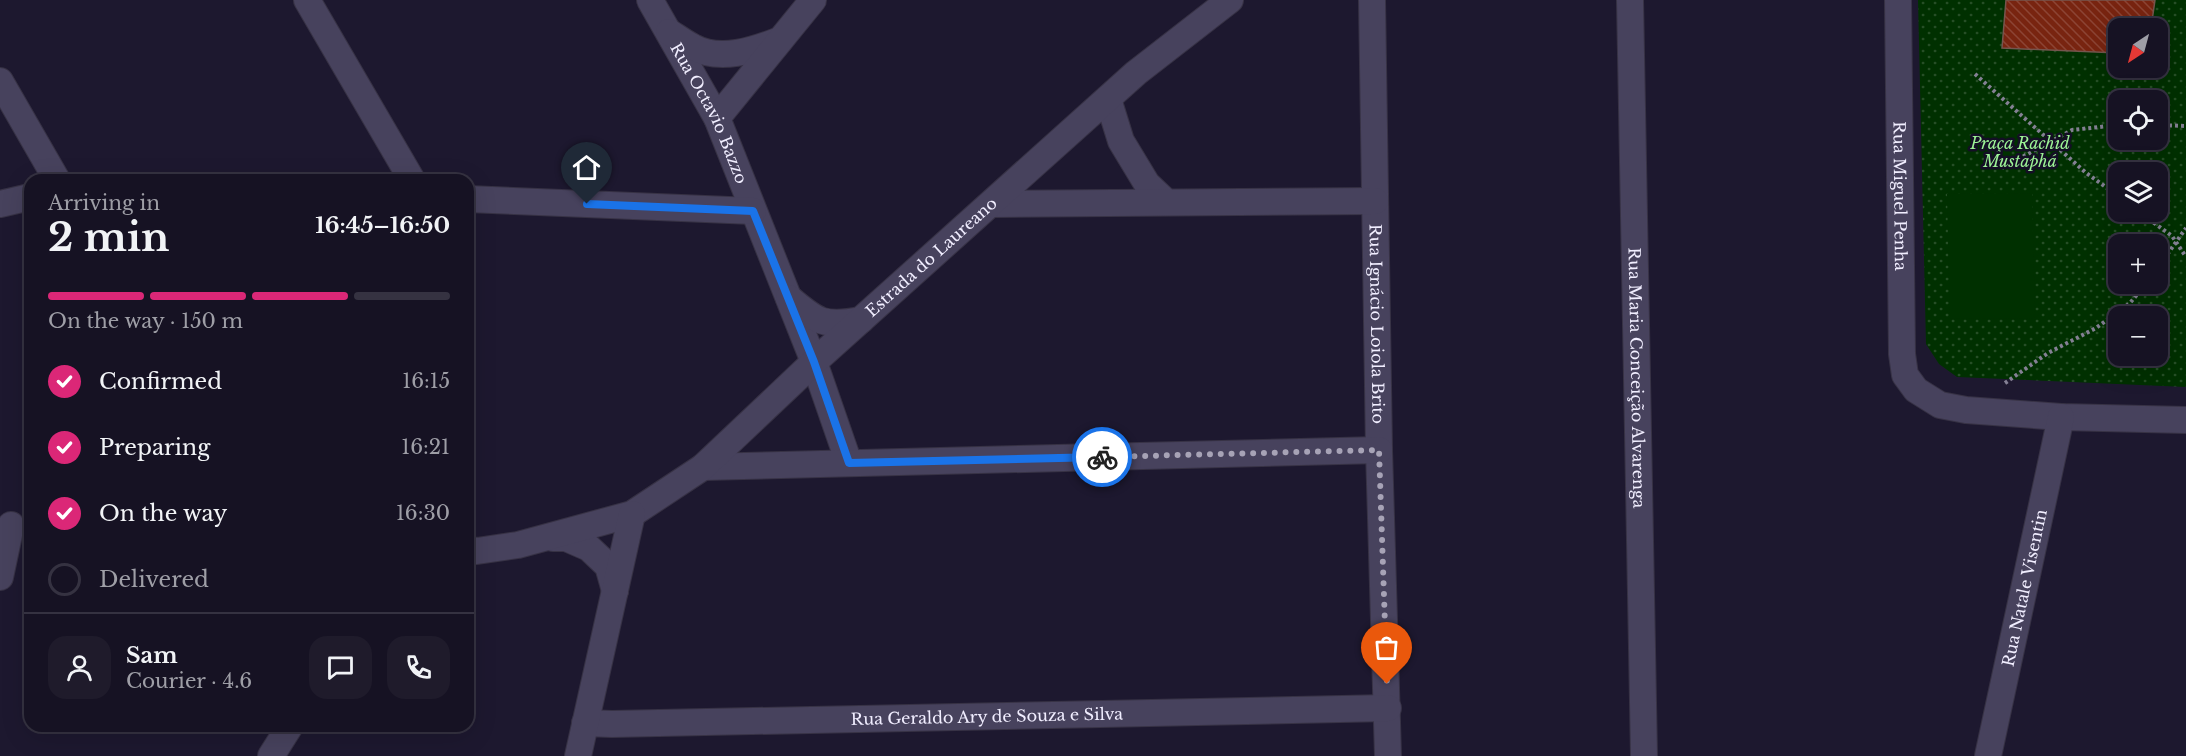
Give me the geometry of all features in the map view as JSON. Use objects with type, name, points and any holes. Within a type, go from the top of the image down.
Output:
[{"type":"street","points":[[307,0],[408,174]]},
{"type":"street","name":"Rua Octavio Bazzo","points":[[650,0],[717,118],[814,362],[849,463]]},
{"type":"street","points":[[717,118],[813,0]]},
{"type":"street","name":"Estrada do Laureano","points":[[547,539],[632,514],[703,467],[814,362],[1136,73],[1230,0]]},
{"type":"street","name":"Rua Ignácio Loiola Brito","points":[[1372,0],[1379,450],[1388,756]]},
{"type":"street","name":"Rua Maria Conceição Alvarenga","points":[[1630,0],[1644,756]]},
{"type":"street","name":"Rua Miguel Penha","points":[[1898,0],[1902,354],[1905,375],[1916,390],[1940,405],[1966,410],[2061,417]]},
{"type":"street","points":[[668,31],[694,48],[713,54],[751,51],[781,40]]},
{"type":"street","points":[[0,81],[54,174]]},
{"type":"street","points":[[1108,99],[1121,141],[1147,184],[1166,202]]},
{"type":"street","points":[[0,204],[24,198]]},
{"type":"street","points":[[474,199],[753,211]]},
{"type":"street","points":[[992,204],[1375,201]]},
{"type":"street","name":"Rua Octavio Bazzo","points":[[788,296],[814,318],[837,324],[861,320]]},
{"type":"street","points":[[2061,417],[2186,420]]},
{"type":"street","name":"Rua Natale Visentin","points":[[1988,756],[2061,417]]},
{"type":"street","points":[[703,467],[1379,450]]},
{"type":"street","points":[[578,756],[632,514]]},
{"type":"street","points":[[0,577],[14,525]]},
{"type":"street","points":[[474,552],[566,538],[589,548],[608,566],[615,591]]},
{"type":"street","name":"Rua Geraldo Ary de Souza e Silva","points":[[585,723],[1388,708]]},
{"type":"street","points":[[271,756],[286,732]]},
{"type":"path","points":[[1975,74],[2050,142],[2108,189]]},
{"type":"path","points":[[2168,125],[2186,126]]},
{"type":"path","points":[[2002,168],[2072,130],[2108,126]]},
{"type":"path","points":[[2153,222],[2172,236],[2186,257]]},
{"type":"path","points":[[2168,254],[2186,228]]},
{"type":"path","points":[[2002,385],[2048,353],[2096,328],[2130,303],[2138,294]]},
{"type":"green space","name":"Praça Rachid Mustaphá","points":[[1918,0],[2186,0],[2186,387],[1957,377],[1939,364],[1926,344]]},
{"type":"green space","points":[[2032,193],[2035,318],[1950,319],[1947,194]]},
{"type":"building","points":[[2006,0],[2155,0],[2152,18],[2108,18],[2108,53],[2002,48]]},
{"type":"way so far","points":[[1102,457],[1379,450],[1387,684]]},
{"type":"route","points":[[587,204],[753,211],[814,362],[849,463],[1102,457]]}]
